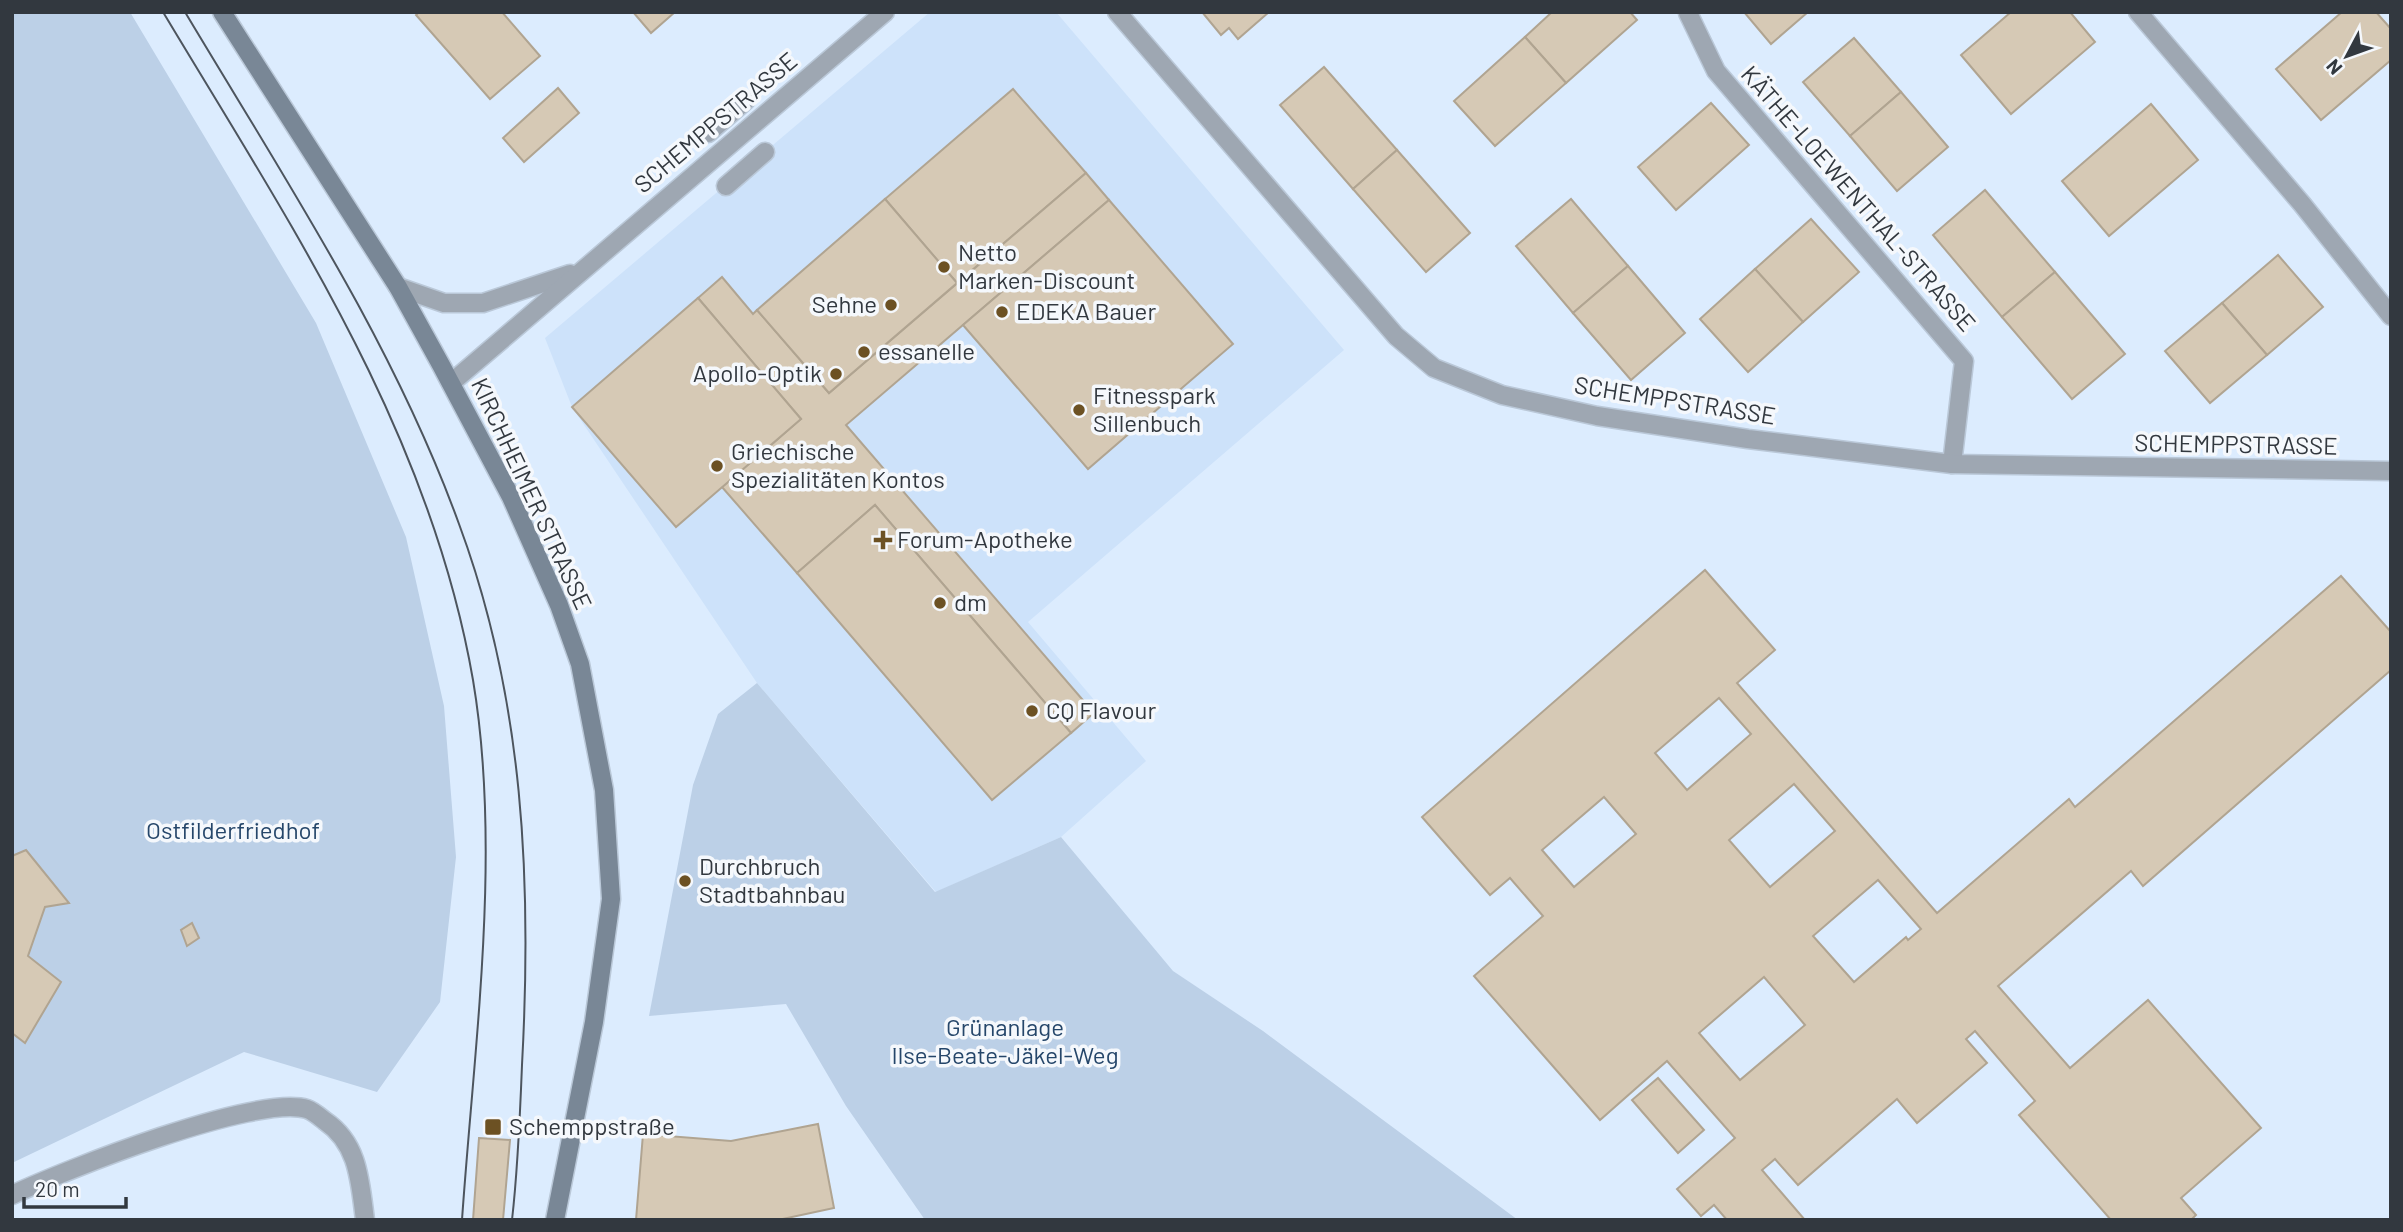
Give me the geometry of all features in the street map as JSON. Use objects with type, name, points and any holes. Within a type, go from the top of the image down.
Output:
[{"type":"main road","name":"KIRCHHEIMER STRASSE","points":[[222,12],[398,287],[451,383],[511,497],[559,605],[580,664],[604,790],[611,899],[591,1036],[555,1220]]},
{"type":"street","name":"SCHEMPPSTRASSE","points":[[451,383],[884,12]]},
{"type":"street","name":"SCHEMPPSTRASSE","points":[[1117,12],[1396,337],[1434,368],[1502,396],[1597,416],[1748,439],[1952,464],[2391,471]]},
{"type":"street","points":[[2138,12],[2302,204],[2391,316]]},
{"type":"street","name":"KÄTHE-LOEWENTHAL-STRASSE","points":[[1688,13],[1716,71],[1964,361],[1952,464]]},
{"type":"street","points":[[708,133],[746,100]]},
{"type":"street","points":[[726,186],[765,152]]},
{"type":"street","name":"SCHEMPPSTRASSE","points":[[398,287],[444,303],[484,303],[580,270]]},
{"type":"street","points":[[12,1195],[227,1116],[276,1107],[307,1109],[347,1140],[359,1168],[365,1220]]},
{"type":"shaded area","points":[[930,12],[1056,12],[1344,350],[1028,622],[1146,761],[1061,837],[936,892],[757,683],[572,407],[545,338]]},
{"type":"green space","name":"Ostfilderfriedhof","points":[[12,12],[130,12],[316,323],[406,537],[444,706],[456,857],[440,1002],[377,1092],[244,1052],[12,1163]]},
{"type":"green space","name":"Grünanlage Ilse-Beate-Jäkel-Weg","points":[[757,683],[935,892],[1061,837],[1173,971],[1263,1031],[1518,1220],[925,1220],[846,1106],[786,1004],[649,1016],[693,785],[718,714]]},
{"type":"building","points":[[419,12],[502,12],[540,56],[490,99],[416,15]]},
{"type":"building","points":[[633,12],[675,12],[651,33]]},
{"type":"building","points":[[1202,12],[1269,12],[1238,39],[1229,28],[1221,35]]},
{"type":"building","points":[[1552,12],[1630,12],[1637,20],[1566,83],[1525,37]]},
{"type":"building","points":[[1744,12],[1808,12],[1771,44]]},
{"type":"building","points":[[2011,12],[2070,12],[2095,42],[2011,114],[1961,55]]},
{"type":"building","points":[[2342,12],[2376,12],[2391,29],[2391,60],[2321,120],[2276,69]]},
{"type":"building","points":[[1525,37],[1566,83],[1495,146],[1454,101]]},
{"type":"building","points":[[1854,38],[1901,92],[1850,136],[1803,82]]},
{"type":"building","points":[[1324,67],[1397,150],[1353,189],[1280,105]]},
{"type":"building","points":[[558,88],[579,113],[524,162],[503,138]]},
{"type":"building","points":[[1013,89],[1086,173],[957,283],[885,199]]},
{"type":"building","points":[[1901,92],[1948,147],[1897,191],[1850,136]]},
{"type":"building","points":[[1711,103],[1749,145],[1676,210],[1638,167]]},
{"type":"building","points":[[2151,104],[2198,160],[2109,236],[2062,181]]},
{"type":"building","points":[[1397,150],[1470,233],[1426,272],[1353,189]]},
{"type":"building","points":[[1086,173],[1109,200],[846,425],[1094,713],[1071,733],[875,505],[797,573],[722,487],[801,419],[698,298],[722,277],[753,314],[757,310],[829,393]]},
{"type":"building","points":[[1985,190],[2055,272],[2002,317],[1933,235]]},
{"type":"building","points":[[885,199],[957,283],[829,393],[757,310]]},
{"type":"building","points":[[1571,199],[1628,266],[1573,313],[1516,246]]},
{"type":"building","points":[[1109,200],[1233,344],[1088,469],[963,325]]},
{"type":"building","points":[[1811,219],[1859,272],[1803,322],[1755,269]]},
{"type":"building","points":[[2278,255],[2323,307],[2267,355],[2222,303]]},
{"type":"building","points":[[1628,266],[1685,333],[1631,380],[1573,313]]},
{"type":"building","points":[[1755,269],[1803,322],[1748,372],[1700,319]]},
{"type":"building","points":[[2055,272],[2125,354],[2072,399],[2002,317]]},
{"type":"building","points":[[698,298],[801,419],[676,527],[572,407]]},
{"type":"building","points":[[2222,303],[2267,355],[2210,403],[2165,351]]},
{"type":"building","points":[[875,505],[1071,733],[992,800],[797,573]]},
{"type":"building","points":[[1705,570],[1775,650],[1737,683],[1937,913],[2069,799],[2075,807],[2341,576],[2391,632],[2391,670],[2143,886],[2131,871],[1998,986],[2070,1068],[2148,1000],[2261,1128],[2181,1198],[2196,1215],[2191,1220],[2111,1220],[2019,1115],[2035,1101],[1975,1031],[1966,1039],[1987,1063],[1917,1123],[1897,1099],[1798,1185],[1775,1159],[1762,1170],[1805,1220],[1727,1220],[1714,1205],[1701,1216],[1677,1189],[1735,1138],[1667,1061],[1600,1120],[1474,976],[1543,916],[1510,878],[1490,895],[1422,817]],"holes":[[[1719,698],[1751,734],[1687,790],[1655,753]],[[1794,784],[1835,831],[1770,887],[1729,840]],[[1604,797],[1636,834],[1574,887],[1542,850]],[[1878,880],[1921,929],[1908,940],[1906,937],[1854,982],[1813,936]],[[1764,977],[1805,1025],[1740,1080],[1699,1033]]]},
{"type":"building","points":[[26,850],[69,903],[45,907],[28,956],[61,982],[25,1043],[12,1033],[12,856]]},
{"type":"building","points":[[192,923],[199,938],[187,946],[181,930]]},
{"type":"building","points":[[1658,1078],[1704,1130],[1678,1153],[1632,1100]]},
{"type":"building","points":[[818,1124],[834,1208],[778,1220],[636,1220],[643,1134],[731,1141]]},
{"type":"building","points":[[479,1138],[510,1140],[503,1220],[473,1220]]},
{"type":"tram line","points":[[163,12],[306,251],[350,332],[390,415],[424,500],[453,589],[473,680],[485,812],[483,949],[462,1220]]},
{"type":"tram line","points":[[185,12],[298,199],[369,326],[432,457],[459,524],[481,590],[498,656],[510,724],[524,859],[525,996],[512,1220]]},
{"type":"place","name":"Netto Marken-Discount","points":[[944,267]]},
{"type":"place","name":"Sehne","points":[[891,305]]},
{"type":"place","name":"EDEKA Bauer","points":[[1002,312]]},
{"type":"place","name":"essanelle","points":[[864,352]]},
{"type":"place","name":"Apollo-Optik","points":[[836,374]]},
{"type":"place","name":"Fitnesspark Sillenbuch","points":[[1079,410]]},
{"type":"place","name":"Griechische Spezialitäten Kontos","points":[[717,466]]},
{"type":"place","name":"Forum-Apotheke","points":[[883,540]]},
{"type":"place","name":"dm","points":[[940,603]]},
{"type":"place","name":"CQ Flavour","points":[[1032,711]]},
{"type":"place","name":"Durchbruch Stadtbahnbau","points":[[685,881]]},
{"type":"place","name":"Schemppstraße","points":[[493,1127]]}]
